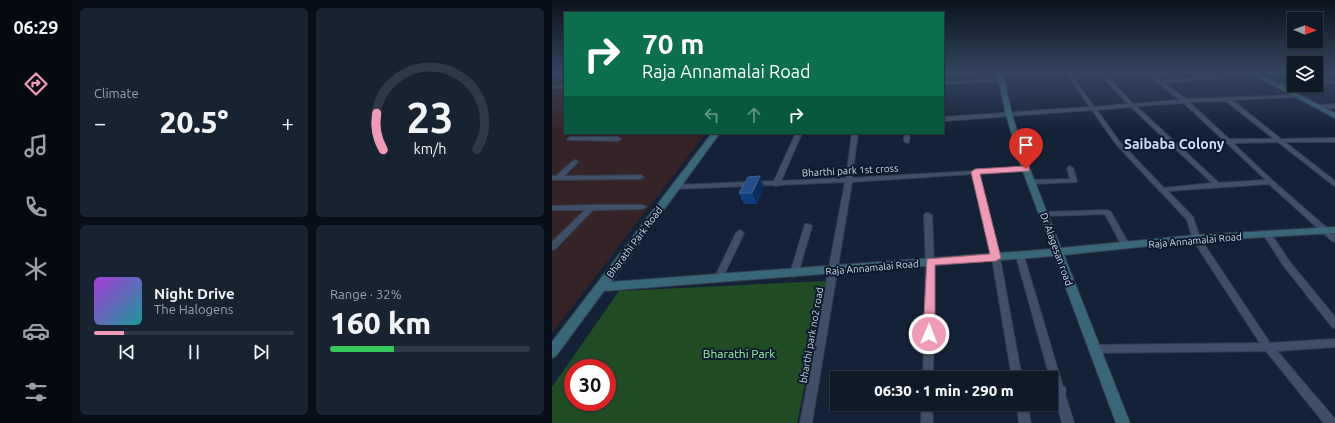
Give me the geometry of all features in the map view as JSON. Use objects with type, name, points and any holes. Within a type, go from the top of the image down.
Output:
[{"type":"street","name":"Dr Alagesan road","points":[[1004,93],[1009,116],[1026,169],[1045,214],[1057,253],[1122,423]]},
{"type":"street","points":[[1082,93],[1118,142],[1161,190],[1190,219],[1196,238],[1268,348],[1331,423]]},
{"type":"street","points":[[1120,93],[1217,185]]},
{"type":"street","points":[[1175,93],[1271,182],[1331,230],[1335,239]]},
{"type":"street","points":[[1289,93],[1335,116]]},
{"type":"street","points":[[944,119],[1009,116],[1092,107],[1227,98],[1295,96]]},
{"type":"street","points":[[1227,98],[1335,184]]},
{"type":"street","points":[[1318,107],[1335,106]]},
{"type":"street","name":"Bharathi Park Road","points":[[552,352],[715,134]]},
{"type":"street","points":[[776,184],[799,134]]},
{"type":"street","name":"bharthi park no2 road","points":[[806,423],[849,180],[855,134]]},
{"type":"street","points":[[907,134],[907,141]]},
{"type":"street","points":[[570,139],[618,139]]},
{"type":"street","points":[[1228,141],[1335,140]]},
{"type":"street","points":[[555,178],[574,162]]},
{"type":"street","points":[[1032,182],[1074,181],[1070,168]]},
{"type":"street","name":"Bharthi park 1st cross","points":[[675,187],[776,184],[1026,169]]},
{"type":"street","points":[[975,172],[996,258],[1016,371]]},
{"type":"street","points":[[555,178],[640,177]]},
{"type":"street","points":[[1327,178],[1335,177]]},
{"type":"street","points":[[1161,190],[1271,182]]},
{"type":"street","points":[[552,248],[592,207]]},
{"type":"street","points":[[553,209],[643,207]]},
{"type":"street","points":[[1045,214],[1106,212],[1126,246]]},
{"type":"street","points":[[928,215],[930,262],[928,371]]},
{"type":"street","points":[[794,274],[808,226]]},
{"type":"street","name":"Raja Annamalai Road","points":[[600,287],[794,274],[1057,253],[1196,238],[1331,230]]},
{"type":"street","points":[[718,279],[740,232]]},
{"type":"street","points":[[1267,234],[1286,263],[1335,324]]},
{"type":"street","points":[[1020,256],[1051,371]]},
{"type":"street","points":[[1094,349],[1268,348],[1335,343]]},
{"type":"street","points":[[1058,396],[1068,423]]},
{"type":"street","points":[[926,423],[927,411]]},
{"type":"street","points":[[1023,411],[1026,423]]},
{"type":"shaded area","points":[[552,93],[564,93],[564,134],[705,134],[552,333]]},
{"type":"green space","name":"Bharathi Park","points":[[826,281],[797,423],[552,423],[552,387],[564,370],[564,411],[616,411],[616,359],[572,359],[619,291]]},
{"type":"building","points":[[760,176],[752,193],[739,193],[748,177]]},
{"type":"district","name":"Saibaba Colony","points":[[1174,144]]},
{"type":"route","points":[[929,334],[930,262],[996,258],[975,172],[1026,169]]}]
